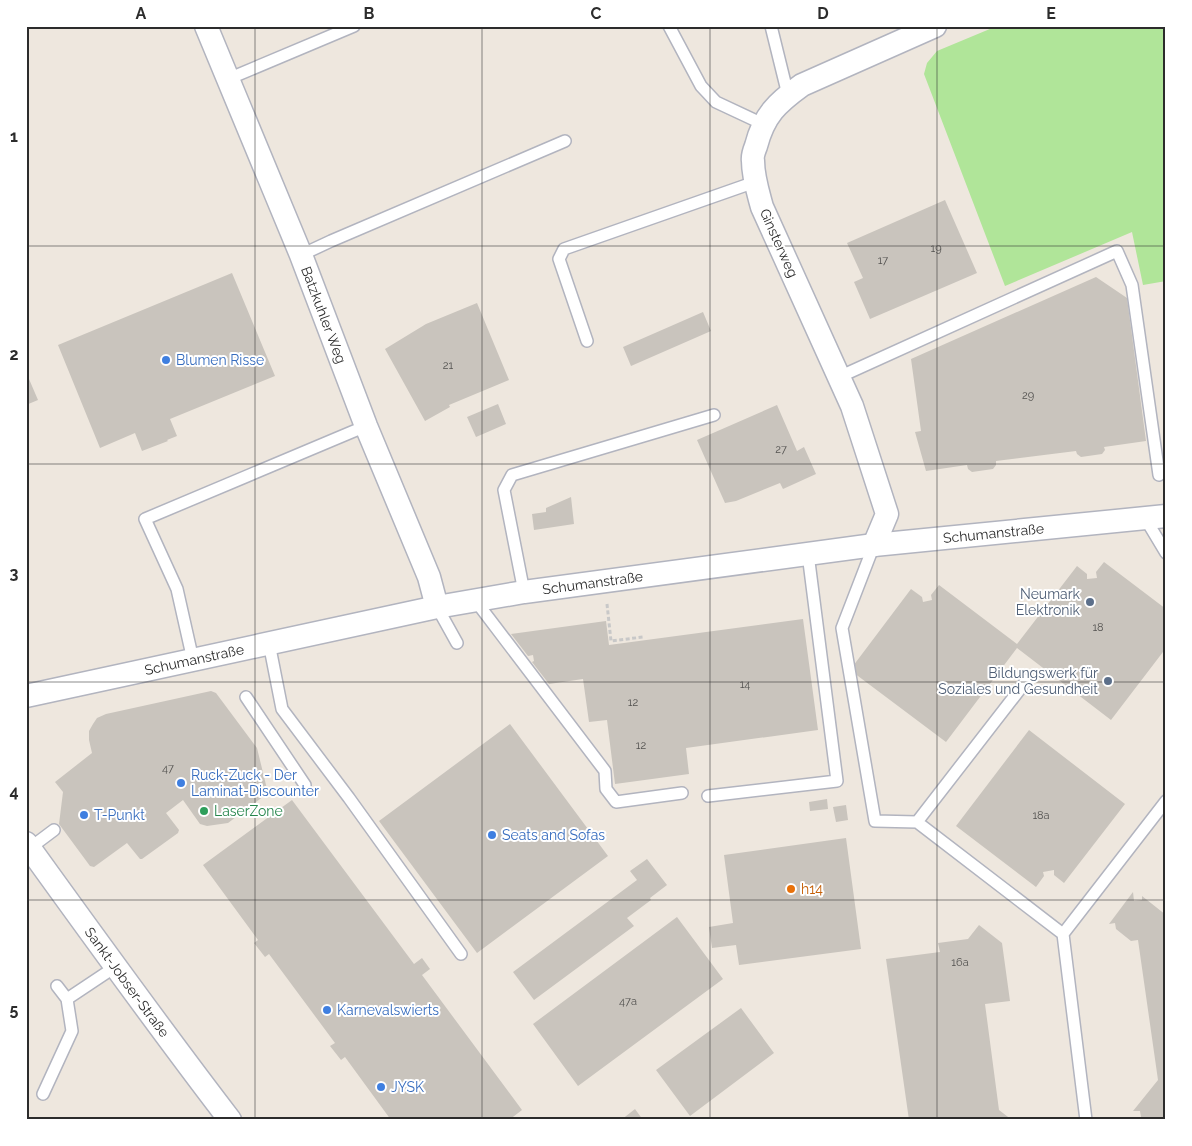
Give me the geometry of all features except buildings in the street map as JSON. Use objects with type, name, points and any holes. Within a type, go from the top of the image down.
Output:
[{"type":"street","name":"Batzkuhler Weg","points":[[206,26],[301,255],[366,426],[429,577],[437,607]]},
{"type":"street","name":"Ginsterweg","points":[[874,545],[887,514],[852,406],[762,208],[755,182],[752,159],[763,124],[770,112],[788,95],[802,85],[935,26]]},
{"type":"street","name":"Schumanstraße","points":[[26,696],[437,607],[524,592],[874,545],[1156,517]]},
{"type":"street","name":"Sankt-Jobser-Straße","points":[[28,846],[173,1047],[230,1120]]},
{"type":"lane","points":[[228,79],[354,26]]},
{"type":"lane","points":[[669,26],[701,86],[716,102],[763,124]]},
{"type":"lane","points":[[771,26],[788,95]]},
{"type":"lane","points":[[301,255],[565,141]]},
{"type":"lane","points":[[587,341],[559,258],[564,249],[755,182]]},
{"type":"lane","points":[[839,377],[1117,251],[1132,284],[1159,475]]},
{"type":"lane","points":[[524,592],[504,490],[512,475],[714,415]]},
{"type":"lane","points":[[193,660],[176,589],[145,519],[366,426]]},
{"type":"lane","points":[[1156,517],[1166,553]]},
{"type":"lane","points":[[874,545],[842,628],[875,821],[917,822],[1064,934]]},
{"type":"lane","points":[[708,796],[837,781],[808,554]]},
{"type":"lane","points":[[475,600],[605,771],[606,789],[616,802],[682,793]]},
{"type":"lane","points":[[437,607],[457,643]]},
{"type":"lane","points":[[269,643],[282,709],[349,798],[461,954]]},
{"type":"lane","points":[[917,822],[1027,680]]},
{"type":"lane","points":[[246,697],[305,785]]},
{"type":"lane","points":[[1086,1120],[1064,934],[1166,802]]},
{"type":"lane","points":[[28,846],[54,830]]},
{"type":"lane","points":[[67,999],[115,967]]},
{"type":"lane","points":[[43,1094],[72,1031],[67,999],[57,986]]},
{"type":"path","points":[[605,581],[612,641],[643,637]]},
{"type":"green space","points":[[997,26],[1166,26],[1166,281],[1143,285],[1132,232],[1005,286],[924,74],[927,63],[937,51]]},
{"type":"place","name":"Blumen Risse","points":[[166,360]]},
{"type":"place","name":"Neumark Elektronik","points":[[1090,602]]},
{"type":"place","name":"Bildungswerk für Soziales und Gesundheit","points":[[1108,681]]},
{"type":"place","name":"Ruck-Zuck - Der Laminat-Discounter","points":[[181,783]]},
{"type":"place","name":"LaserZone","points":[[204,811]]},
{"type":"place","name":"T-Punkt","points":[[84,815]]},
{"type":"place","name":"Seats and Sofas","points":[[492,835]]},
{"type":"place","name":"h14","points":[[791,889]]},
{"type":"place","name":"Karnevalswierts","points":[[327,1010]]},
{"type":"place","name":"JYSK","points":[[381,1087]]}]
